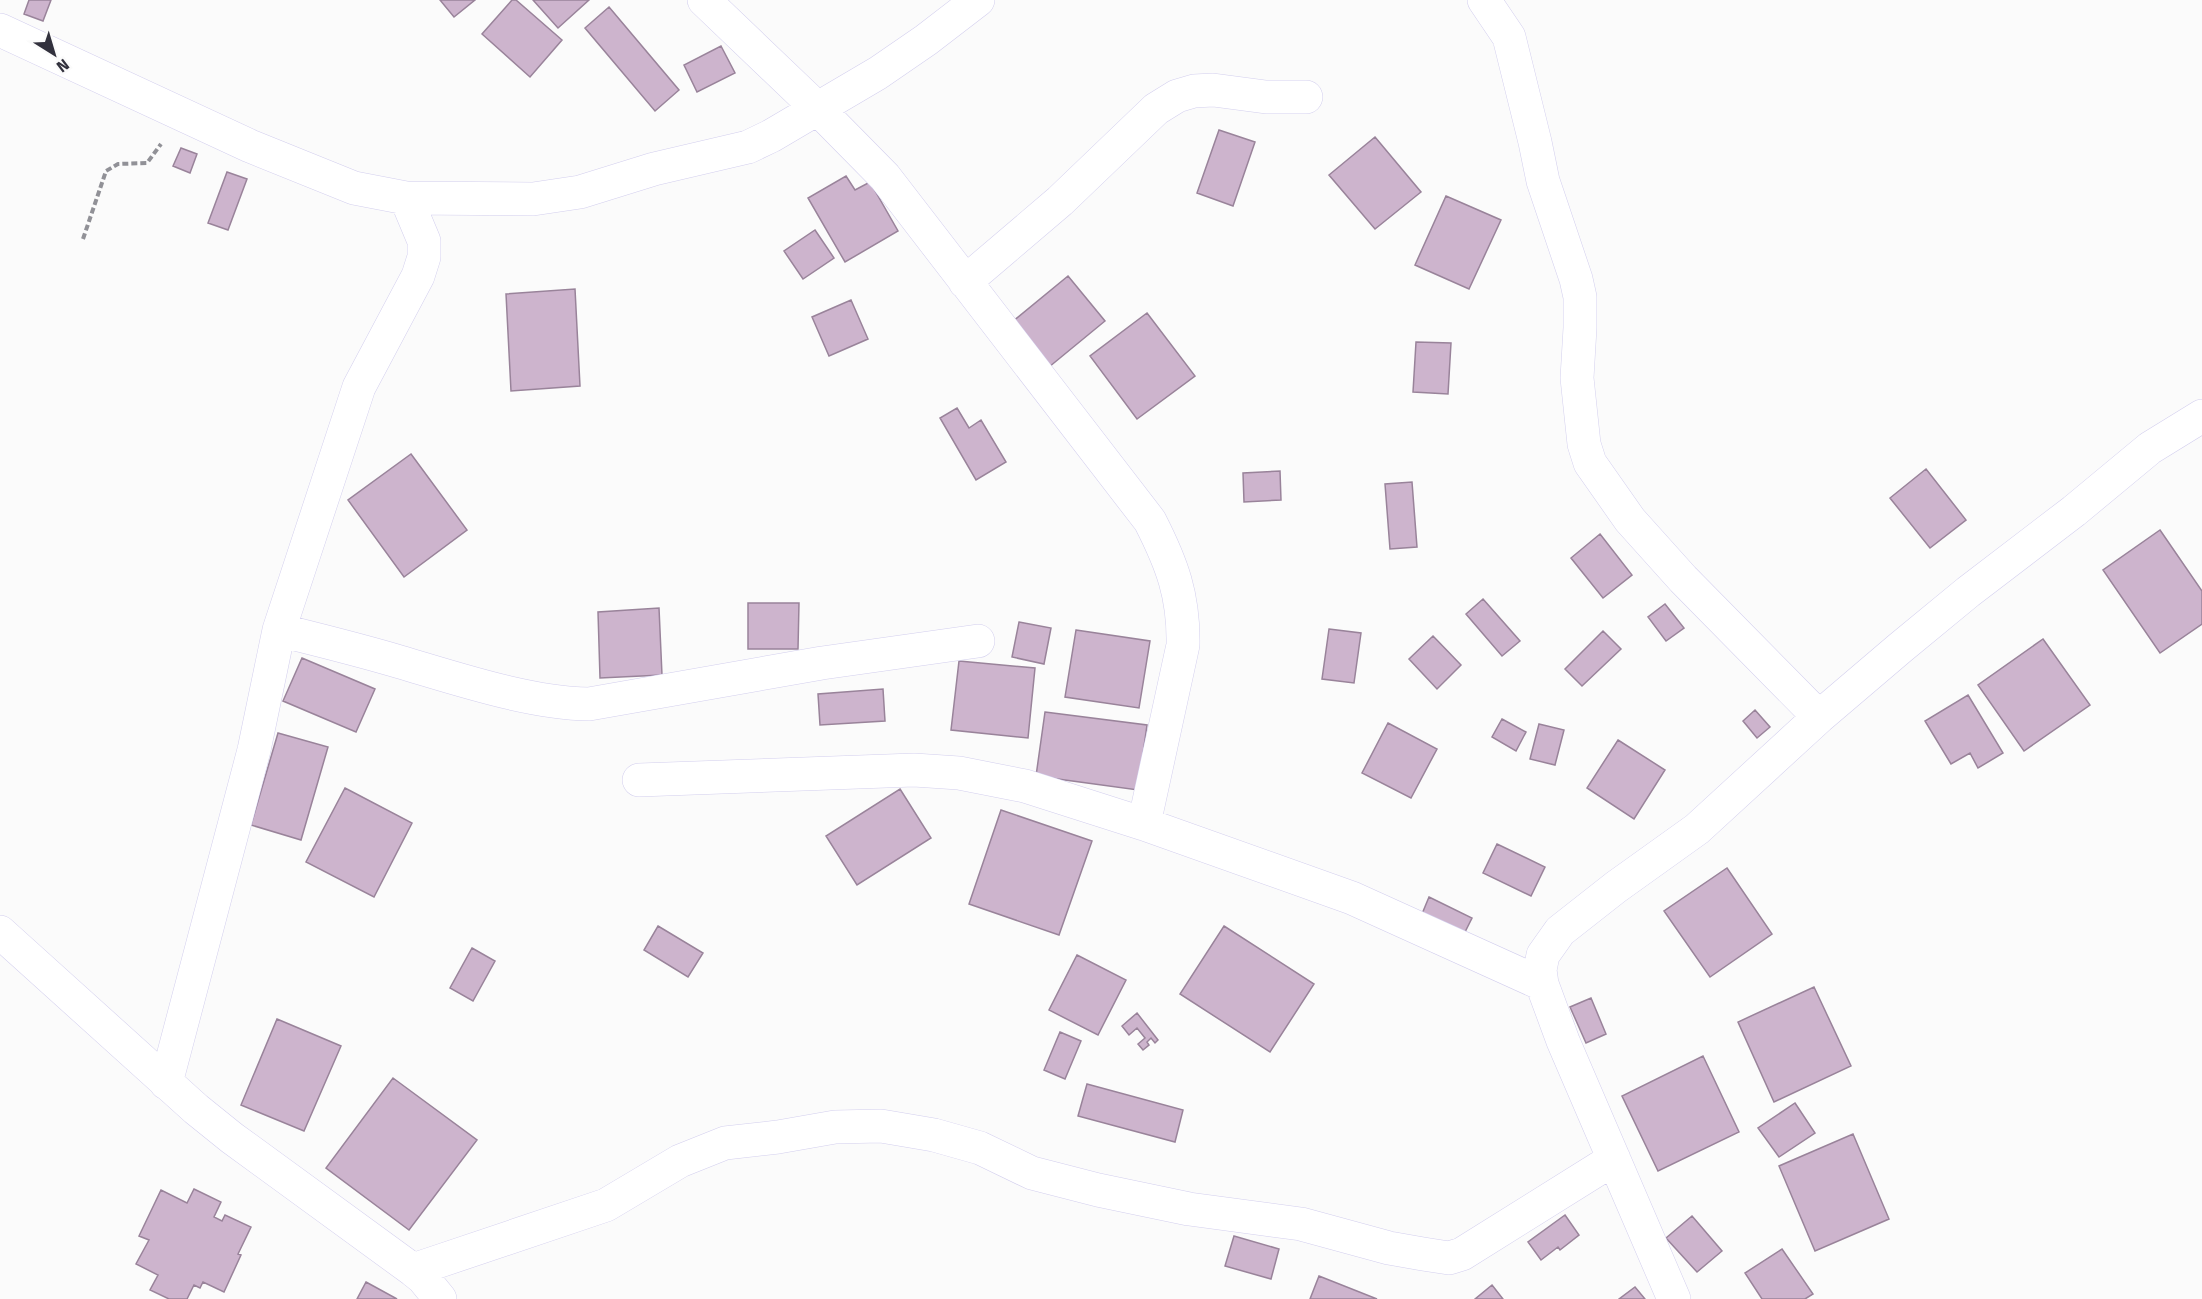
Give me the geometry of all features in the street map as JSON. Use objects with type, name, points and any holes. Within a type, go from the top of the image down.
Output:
[{"type":"street","points":[[704,0],[885,177],[1139,506],[1160,542],[1177,582],[1183,625],[1183,645],[1144,824]]},
{"type":"street","points":[[0,30],[250,146],[354,188],[406,198],[533,199],[580,192],[654,169],[748,147],[818,109],[897,60],[978,0]]},
{"type":"street","points":[[1484,0],[1509,37],[1542,181],[1576,279],[1580,297],[1578,378],[1586,453],[1630,520],[1683,579],[1819,717]]},
{"type":"street","points":[[965,282],[1060,201],[1156,110],[1178,96],[1194,91],[1213,90],[1266,97],[1306,97]]},
{"type":"street","points":[[166,1083],[254,750],[279,630],[359,387],[418,276],[424,257],[424,241],[406,198]]},
{"type":"street","points":[[1674,1299],[1563,1041],[1542,984],[1541,962],[1544,955],[1560,931],[1616,886],[1697,829],[1819,717],[1951,606],[2074,511],[2150,447],[2202,416]]},
{"type":"street","points":[[279,630],[381,656],[469,682],[577,704],[628,698],[822,663],[978,641]]},
{"type":"street","points":[[639,780],[914,770],[959,773],[1025,786],[1144,824],[1352,898],[1542,984]]},
{"type":"street","points":[[0,932],[166,1083],[232,1138],[413,1270],[423,1278],[440,1299]]},
{"type":"street","points":[[413,1270],[606,1204],[680,1161],[724,1143],[835,1127],[881,1126],[934,1135],[980,1148],[1032,1173],[1098,1190],[1189,1209],[1301,1224],[1389,1248],[1449,1258],[1462,1254],[1614,1159]]},
{"type":"path","points":[[83,239],[106,171],[118,164],[149,162],[181,114]]},
{"type":"building","points":[[29,0],[51,0],[43,21],[24,14]]},
{"type":"building","points":[[440,0],[475,0],[454,17]]},
{"type":"building","points":[[512,0],[516,0],[562,40],[530,77],[482,34]]},
{"type":"building","points":[[533,0],[589,0],[558,28]]},
{"type":"building","points":[[609,7],[679,90],[655,111],[585,28]]},
{"type":"building","points":[[721,46],[735,73],[697,92],[684,65]]},
{"type":"building","points":[[1219,130],[1255,142],[1233,206],[1197,193]]},
{"type":"building","points":[[1375,137],[1421,192],[1375,229],[1329,175]]},
{"type":"building","points":[[181,148],[197,154],[190,173],[173,166]]},
{"type":"building","points":[[227,172],[247,179],[228,230],[208,223]]},
{"type":"building","points":[[846,176],[855,190],[870,182],[898,231],[845,262],[808,198]]},
{"type":"building","points":[[1446,196],[1501,220],[1469,289],[1415,265]]},
{"type":"building","points":[[815,230],[834,258],[803,279],[784,251]]},
{"type":"building","points":[[1068,276],[1105,321],[1049,367],[1012,322]]},
{"type":"building","points":[[575,289],[580,386],[511,391],[506,294]]},
{"type":"building","points":[[851,300],[868,339],[829,356],[812,317]]},
{"type":"building","points":[[1147,313],[1195,376],[1137,419],[1090,356]]},
{"type":"building","points":[[1416,342],[1451,343],[1448,394],[1413,392]]},
{"type":"building","points":[[957,408],[969,428],[981,420],[1006,462],[976,480],[940,418]]},
{"type":"building","points":[[411,454],[467,530],[404,577],[348,500]]},
{"type":"building","points":[[1926,469],[1966,520],[1930,548],[1890,498]]},
{"type":"building","points":[[1280,471],[1281,500],[1244,502],[1243,473]]},
{"type":"building","points":[[1412,482],[1417,547],[1390,549],[1385,484]]},
{"type":"building","points":[[2160,530],[2202,591],[2202,624],[2160,653],[2103,570]]},
{"type":"building","points":[[1600,534],[1632,575],[1603,598],[1571,558]]},
{"type":"building","points":[[1483,599],[1520,641],[1502,656],[1466,614]]},
{"type":"building","points":[[748,603],[799,603],[798,649],[748,649]]},
{"type":"building","points":[[1665,604],[1684,628],[1666,641],[1648,617]]},
{"type":"building","points":[[659,608],[662,675],[600,678],[598,612]]},
{"type":"building","points":[[1019,622],[1051,628],[1044,664],[1012,657]]},
{"type":"building","points":[[1329,629],[1361,633],[1354,683],[1322,679]]},
{"type":"building","points":[[1076,630],[1150,641],[1139,708],[1065,697]]},
{"type":"building","points":[[1603,631],[1621,649],[1582,686],[1565,669]]},
{"type":"building","points":[[1433,636],[1461,665],[1437,689],[1409,659]]},
{"type":"building","points":[[2043,639],[2090,705],[2024,751],[1978,685]]},
{"type":"building","points":[[302,658],[375,689],[356,732],[283,701]]},
{"type":"building","points":[[959,661],[1035,668],[1028,738],[951,730]]},
{"type":"building","points":[[883,689],[885,721],[820,725],[818,694]]},
{"type":"building","points":[[1968,695],[2003,753],[1978,768],[1970,753],[1951,764],[1925,721]]},
{"type":"building","points":[[1755,710],[1770,727],[1757,738],[1743,721]]},
{"type":"building","points":[[1045,712],[1147,725],[1138,790],[1036,776]]},
{"type":"building","points":[[1502,719],[1526,732],[1516,751],[1492,737]]},
{"type":"building","points":[[1388,723],[1437,749],[1411,798],[1362,773]]},
{"type":"building","points":[[1539,724],[1564,730],[1555,765],[1530,759]]},
{"type":"building","points":[[278,733],[328,747],[301,840],[251,825]]},
{"type":"building","points":[[1618,740],[1665,770],[1634,819],[1587,788]]},
{"type":"building","points":[[345,788],[412,823],[374,897],[306,862]]},
{"type":"building","points":[[900,789],[931,838],[857,885],[826,836]]},
{"type":"building","points":[[1001,810],[1092,841],[1059,935],[969,904]]},
{"type":"building","points":[[1497,844],[1545,867],[1531,896],[1483,873]]},
{"type":"building","points":[[1727,868],[1772,934],[1710,977],[1664,911]]},
{"type":"building","points":[[1429,897],[1472,918],[1464,934],[1422,914]]},
{"type":"building","points":[[658,926],[703,953],[688,977],[644,950]]},
{"type":"building","points":[[1224,926],[1314,984],[1270,1052],[1180,994]]},
{"type":"building","points":[[472,948],[495,961],[473,1001],[450,988]]},
{"type":"building","points":[[1077,955],[1126,980],[1098,1035],[1049,1010]]},
{"type":"building","points":[[1814,987],[1851,1066],[1774,1102],[1738,1022]]},
{"type":"building","points":[[1591,998],[1606,1034],[1586,1043],[1570,1007]]},
{"type":"building","points":[[1137,1013],[1158,1040],[1155,1043],[1151,1038],[1147,1042],[1149,1045],[1143,1050],[1138,1044],[1145,1038],[1137,1028],[1129,1035],[1122,1026]]},
{"type":"building","points":[[277,1019],[341,1046],[304,1131],[241,1105]]},
{"type":"building","points":[[1060,1032],[1081,1041],[1065,1079],[1044,1070]]},
{"type":"building","points":[[1703,1056],[1739,1132],[1658,1171],[1622,1096]]},
{"type":"building","points":[[393,1078],[477,1140],[409,1230],[326,1168]]},
{"type":"building","points":[[1087,1084],[1183,1110],[1175,1142],[1078,1116]]},
{"type":"building","points":[[1795,1103],[1815,1133],[1779,1157],[1758,1128]]},
{"type":"building","points":[[1853,1134],[1889,1219],[1815,1251],[1779,1166]]},
{"type":"building","points":[[194,1189],[221,1202],[214,1217],[222,1221],[225,1215],[251,1227],[224,1292],[203,1282],[200,1288],[194,1285],[187,1299],[169,1299],[150,1290],[158,1275],[136,1264],[149,1240],[139,1236],[161,1190],[187,1203]]},
{"type":"building","points":[[1565,1215],[1579,1235],[1560,1250],[1558,1247],[1541,1260],[1528,1242]]},
{"type":"building","points":[[1692,1216],[1722,1251],[1697,1272],[1666,1238]]},
{"type":"building","points":[[1234,1236],[1279,1249],[1271,1279],[1225,1266]]},
{"type":"building","points":[[1782,1249],[1813,1294],[1805,1299],[1762,1299],[1745,1273]]},
{"type":"building","points":[[1319,1276],[1377,1299],[1310,1299]]},
{"type":"building","points":[[366,1282],[397,1299],[357,1299]]},
{"type":"building","points":[[1492,1285],[1503,1299],[1475,1299]]},
{"type":"building","points":[[1635,1287],[1645,1299],[1619,1299]]}]
